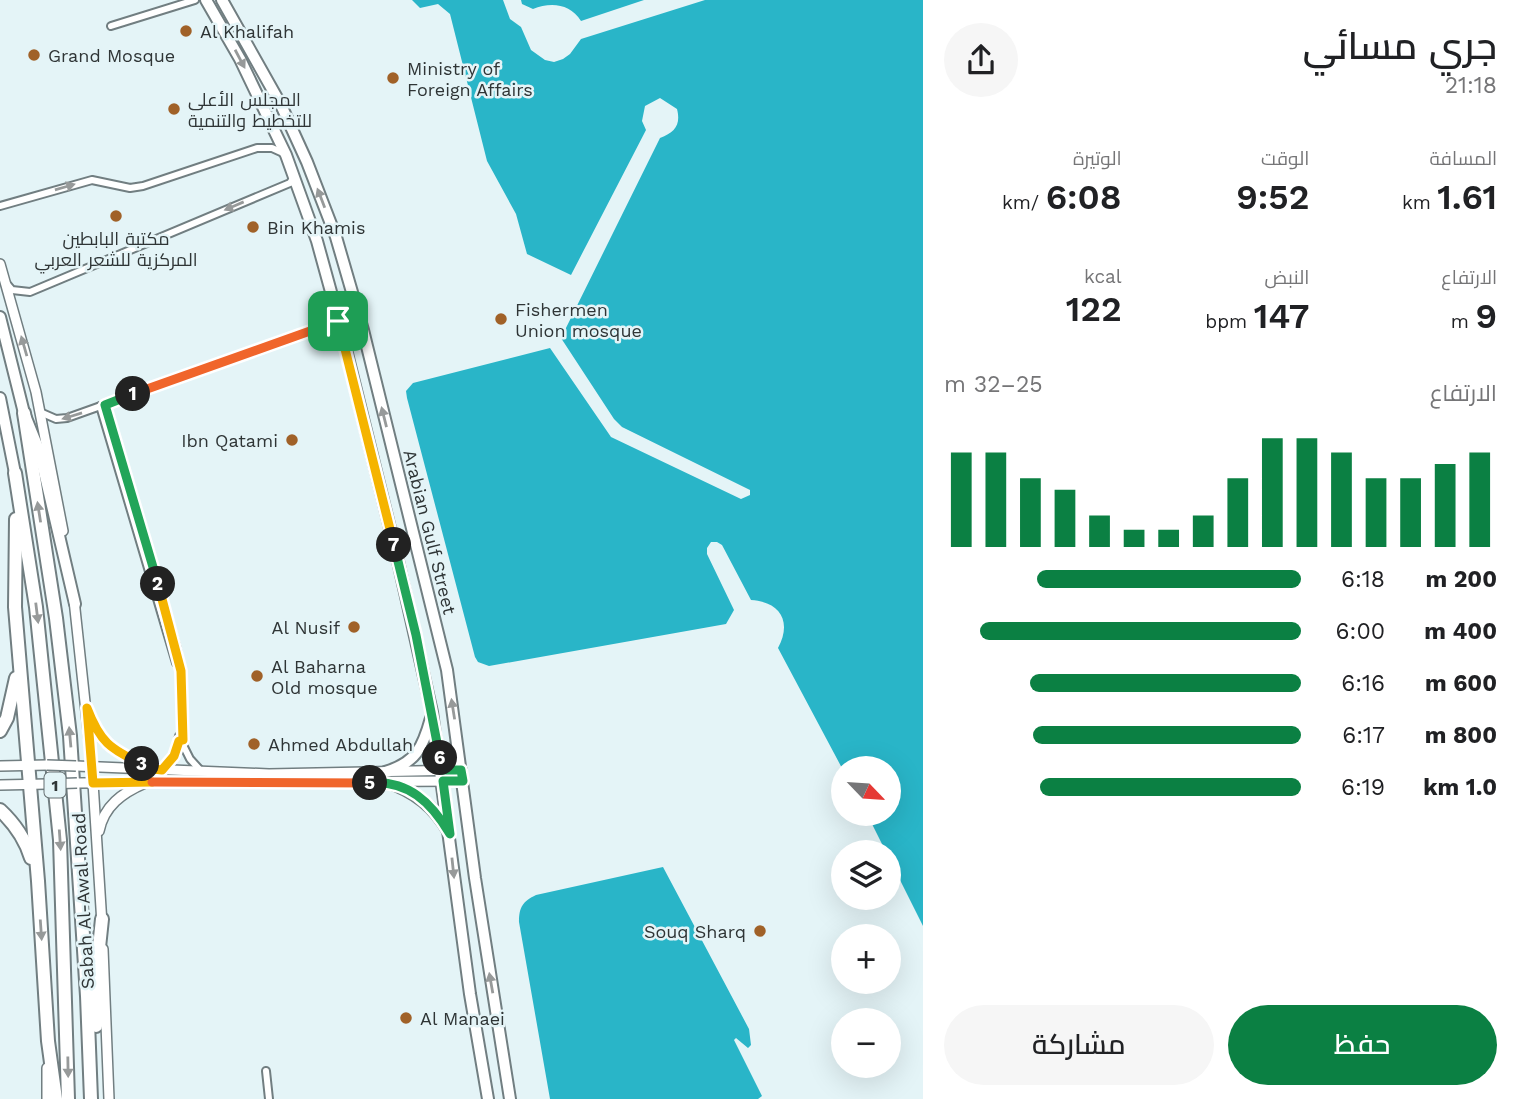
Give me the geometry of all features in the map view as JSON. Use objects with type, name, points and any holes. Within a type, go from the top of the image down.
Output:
[{"type":"highway","name":"Sabah Al-Awal Road","points":[[24,413],[56,618],[70,736],[91,1099]]},
{"type":"highway","name":"Sabah Al-Awal Road","points":[[15,474],[36,607],[60,839],[68,1099]]},
{"type":"highway","points":[[16,487],[15,607],[38,881],[48,1041],[56,1099]]},
{"type":"highway","points":[[0,731],[11,703],[19,661]]},
{"type":"highway","points":[[0,810],[13,822],[25,840],[38,881]]},
{"type":"highway","points":[[91,1082],[102,919]]},
{"type":"main road","points":[[206,0],[240,60],[286,155],[317,242],[338,321],[413,623],[432,712],[470,994],[488,1099]]},
{"type":"main road","name":"Arabian Gulf Street","points":[[222,0],[281,105],[336,237],[363,330],[447,670],[475,878],[510,1099]]},
{"type":"main road","name":"Sabah Al-Awal Road","points":[[0,264],[40,412],[75,604],[92,766],[102,919],[109,1099]]},
{"type":"main road","name":"1","points":[[0,317],[24,413]]},
{"type":"main road","name":"1","points":[[0,398],[15,474]]},
{"type":"main road","points":[[24,413],[39,450],[75,604]]},
{"type":"main road","points":[[87,708],[103,741],[117,753],[157,769]]},
{"type":"main road","points":[[386,777],[416,753],[426,736],[432,712]]},
{"type":"main road","points":[[0,766],[28,764],[386,777],[420,798],[442,821],[450,834]]},
{"type":"main road","points":[[0,785],[462,776]]},
{"type":"main road","points":[[97,843],[101,821],[112,803],[129,790],[149,782]]},
{"type":"main road","points":[[47,1099],[48,1041]]},
{"type":"street","points":[[111,26],[195,0]]},
{"type":"street","points":[[0,206],[92,180],[130,188],[143,186],[257,148],[272,148],[286,155]]},
{"type":"street","points":[[6,282],[12,290],[30,292],[290,183],[294,177]]},
{"type":"street","points":[[40,412],[50,418],[61,419],[338,321]]},
{"type":"street","points":[[102,405],[177,649],[182,679],[181,740],[174,756],[157,769]]},
{"type":"street","points":[[181,740],[190,759],[201,771]]},
{"type":"street","points":[[266,1071],[269,1099]]},
{"type":"water","points":[[412,0],[503,0],[510,19],[521,27],[531,50],[545,60],[554,62],[570,54],[581,39],[705,0],[923,0],[923,926],[901,882],[901,840],[880,840],[873,826],[901,826],[901,756],[836,756],[778,648],[784,630],[781,615],[770,605],[751,600],[722,545],[711,542],[707,554],[734,610],[726,624],[489,666],[478,662],[475,657],[407,398],[406,391],[413,383],[550,348],[611,437],[741,499],[750,495],[750,490],[622,427],[561,338],[660,138],[676,127],[677,109],[660,98],[645,106],[642,121],[646,130],[571,275],[527,254],[516,214],[487,161],[450,14],[438,4],[420,8]]},
{"type":"water","points":[[521,0],[644,0],[581,21],[565,7],[546,5],[533,9],[522,4]]},
{"type":"water","points":[[663,867],[749,1029],[751,1045],[748,1048],[736,1038],[734,1040],[762,1096],[758,1099],[550,1099],[519,922],[521,908],[536,895]]},
{"type":"place","name":"Al Khalifah","points":[[186,31]]},
{"type":"place","name":"Grand Mosque","points":[[34,55]]},
{"type":"place","name":"Ministry of Foreign Affairs","points":[[393,78]]},
{"type":"place","name":"المجلس الأعلى للتخطيط والتنمية","points":[[174,109]]},
{"type":"place","name":"مكتبة البابطين المركزية للشعر العربي","points":[[116,216]]},
{"type":"place","name":"Bin Khamis","points":[[253,227]]},
{"type":"place","name":"Fishermen Union mosque","points":[[501,319]]},
{"type":"place","name":"Ibn Qatami","points":[[292,440]]},
{"type":"place","name":"Al Nusif","points":[[354,627]]},
{"type":"place","name":"Al Baharna Old mosque","points":[[257,676]]},
{"type":"place","name":"Ahmed Abdullah","points":[[254,744]]},
{"type":"place","name":"Souq Sharq","points":[[760,931]]},
{"type":"place","name":"Al Manaei","points":[[406,1018]]},
{"type":"route","points":[[338,321],[416,635],[442,770],[461,770],[463,781],[443,781],[450,834],[433,810],[420,798],[387,782],[93,783],[87,708],[103,741],[117,753],[153,769],[162,770],[177,751],[179,741],[183,740],[182,679],[177,649],[105,405],[338,321]]}]
